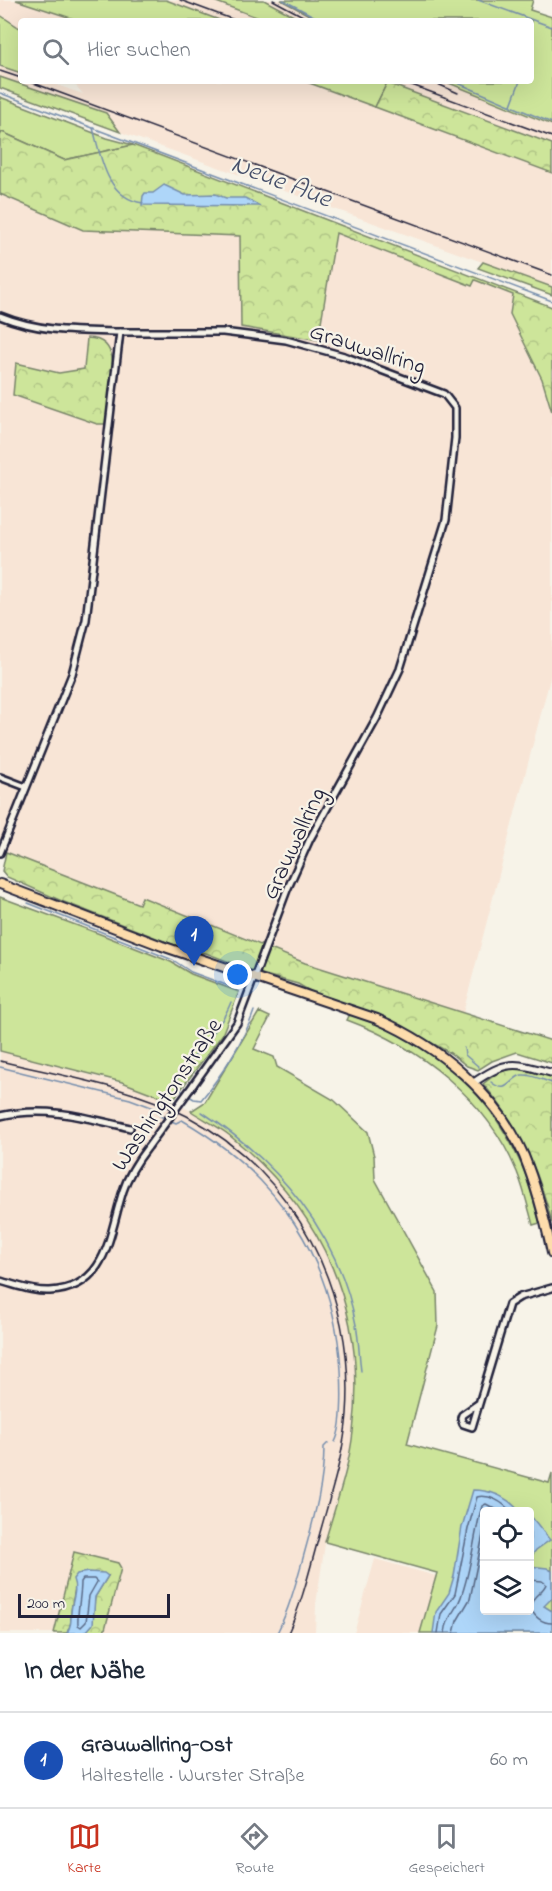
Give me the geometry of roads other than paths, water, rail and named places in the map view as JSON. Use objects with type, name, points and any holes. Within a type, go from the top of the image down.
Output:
[{"type":"main road","points":[[0,884],[162,946],[350,1009],[395,1027],[436,1052],[473,1083],[503,1119],[523,1154],[537,1191],[552,1253]]},
{"type":"street","points":[[0,316],[46,330],[120,332],[86,620],[72,674],[0,853]]},
{"type":"street","name":"Grauwallring","points":[[120,332],[223,332],[286,340],[344,356],[435,389],[444,394],[455,408],[446,520],[400,669],[372,726],[310,839],[254,978]]},
{"type":"street","points":[[0,777],[26,787]]},
{"type":"street","name":"Washingtonstraße","points":[[0,1281],[35,1290],[50,1291],[78,1284],[94,1272],[103,1258],[123,1190],[137,1162],[237,1023],[254,978]]},
{"type":"street","points":[[473,1083],[504,1065],[517,1064],[552,1073]]},
{"type":"street","points":[[0,1116],[39,1110],[63,1112],[130,1128]]},
{"type":"street","points":[[479,1403],[509,1304],[520,1297],[552,1288]]},
{"type":"water","points":[[164,185],[185,195],[215,194],[226,198],[245,198],[260,206],[142,205],[145,193],[153,193]]},
{"type":"water","points":[[473,1490],[499,1495],[515,1507],[480,1507],[480,1615],[534,1615],[534,1566],[547,1568],[552,1571],[552,1598],[544,1606],[552,1611],[552,1633],[433,1633],[436,1612],[449,1593],[454,1576],[462,1527]]},
{"type":"water","points":[[534,1520],[550,1540],[534,1553]]},
{"type":"water","points":[[104,1573],[108,1576],[95,1597],[93,1624],[85,1633],[67,1633],[75,1592],[73,1579],[77,1574]]},
{"type":"waterway","points":[[283,0],[317,18]]},
{"type":"waterway","points":[[478,0],[527,18]]},
{"type":"waterway","points":[[534,20],[552,27]]},
{"type":"waterway","points":[[460,84],[552,123]]},
{"type":"waterway","points":[[511,105],[519,84]]},
{"type":"waterway","name":"Neue Aue","points":[[0,93],[552,301]]},
{"type":"waterway","points":[[93,128],[103,163],[113,185],[131,200],[143,203]]},
{"type":"waterway","points":[[28,903],[173,960],[191,972],[237,989]]},
{"type":"waterway","points":[[185,1093],[179,1089],[178,1076],[214,1031],[231,1002]]},
{"type":"waterway","points":[[189,1096],[201,1100],[209,1091],[238,1046],[254,1011]]},
{"type":"waterway","points":[[464,1048],[465,1055],[479,1067]]},
{"type":"waterway","points":[[0,1067],[130,1099],[154,1108],[160,1116],[176,1123],[182,1120],[216,1142],[273,1194],[295,1224],[313,1257],[327,1292],[336,1330],[341,1370],[341,1418],[335,1442]]},
{"type":"waterway","points":[[491,1082],[505,1087],[518,1077],[526,1075],[552,1083]]},
{"type":"waterway","points":[[202,1112],[256,1153],[280,1177],[320,1230],[348,1291],[357,1331],[361,1371]]},
{"type":"waterway","points":[[277,1633],[292,1596],[310,1531],[320,1489],[324,1447],[328,1443]]},
{"type":"railway","points":[[180,0],[229,18]]},
{"type":"railway","points":[[273,0],[306,18]]},
{"type":"railway","points":[[0,71],[18,77]]},
{"type":"railway","points":[[36,84],[552,275]]},
{"type":"railway","points":[[409,84],[552,137]]},
{"type":"railway","points":[[438,84],[458,93]]},
{"type":"railway","points":[[0,1061],[119,1089],[187,1116],[226,1140],[259,1170],[288,1204],[311,1241],[329,1282],[341,1325],[347,1369],[347,1414],[333,1487],[302,1595],[288,1633]]},
{"type":"place","name":"Grauwallring-Ost","points":[[194,966]]}]
